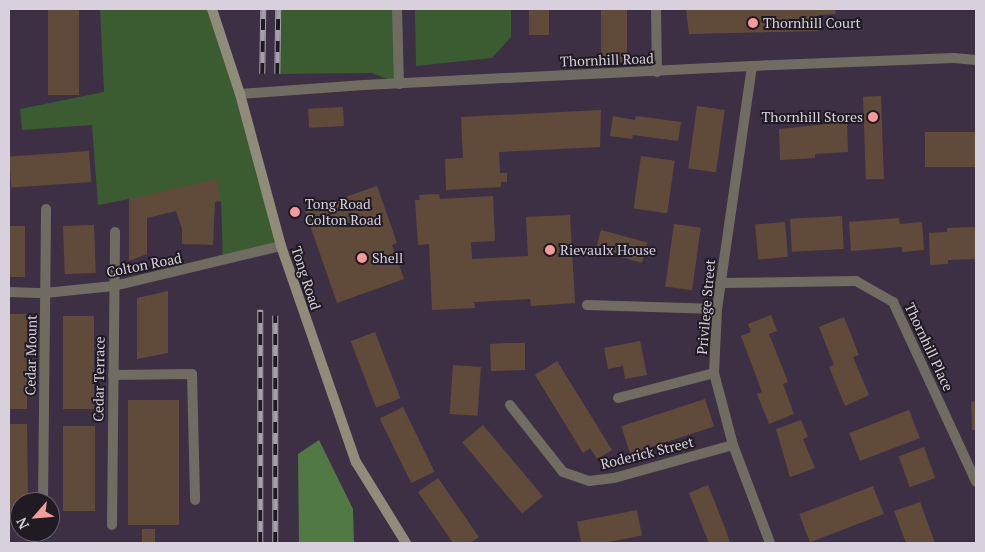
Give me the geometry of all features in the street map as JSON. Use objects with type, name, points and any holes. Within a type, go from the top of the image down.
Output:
[{"type":"main road","name":"Tong Road","points":[[212,9],[240,94],[281,246],[356,462],[406,543]]},
{"type":"street","points":[[397,9],[399,84]]},
{"type":"street","points":[[656,9],[657,72]]},
{"type":"street","name":"Thornhill Road","points":[[240,94],[752,66],[954,58],[976,60]]},
{"type":"street","name":"Privilege Street","points":[[752,66],[720,283],[714,373],[733,445],[770,543]]},
{"type":"street","name":"Cedar Mount","points":[[43,492],[46,209]]},
{"type":"street","name":"Cedar Terrace","points":[[112,525],[115,232]]},
{"type":"street","name":"Colton Road","points":[[9,292],[45,293],[114,286],[281,246]]},
{"type":"street","name":"Thornhill Place","points":[[720,283],[856,281],[893,302],[976,482]]},
{"type":"street","points":[[587,305],[717,309]]},
{"type":"street","points":[[618,398],[714,373]]},
{"type":"street","points":[[113,375],[192,374],[195,500]]},
{"type":"street","name":"Roderick Street","points":[[510,405],[563,472],[589,481],[614,478],[733,445]]},
{"type":"green space","points":[[100,9],[212,9],[281,246],[223,260],[221,201],[129,199],[98,205],[92,125],[22,130],[20,109],[104,92]]},
{"type":"green space","points":[[278,9],[397,9],[399,84],[372,73],[277,74]]},
{"type":"green space","points":[[415,9],[511,9],[511,37],[492,58],[416,66]]},
{"type":"green space","points":[[319,440],[353,509],[354,543],[299,543],[298,454]]},
{"type":"building","points":[[48,9],[79,9],[79,95],[48,95]]},
{"type":"building","points":[[529,9],[549,9],[549,35],[529,35]]},
{"type":"building","points":[[601,9],[627,9],[627,62],[601,62]]},
{"type":"building","name":"Thornhill Court","points":[[686,9],[835,9],[836,14],[818,15],[818,31],[689,34]]},
{"type":"building","points":[[881,96],[884,179],[866,180],[863,97]]},
{"type":"building","points":[[697,106],[725,110],[716,172],[688,168]]},
{"type":"building","points":[[343,107],[344,126],[309,128],[308,109]]},
{"type":"building","points":[[601,110],[600,147],[499,152],[500,173],[507,173],[507,182],[501,182],[501,187],[446,190],[445,159],[463,158],[461,117]]},
{"type":"building","points":[[613,116],[635,120],[636,116],[681,122],[678,141],[633,135],[632,139],[610,136]]},
{"type":"building","points":[[847,122],[848,152],[815,154],[815,158],[780,160],[779,129]]},
{"type":"building","points":[[925,132],[976,132],[976,167],[925,167]]},
{"type":"building","points":[[89,151],[91,182],[11,188],[9,157]]},
{"type":"building","points":[[641,156],[675,161],[667,213],[634,208]]},
{"type":"building","points":[[216,179],[221,201],[215,202],[213,245],[182,244],[182,229],[176,211],[147,218],[147,254],[129,261],[129,199]]},
{"type":"building","points":[[377,186],[397,243],[392,245],[404,279],[337,303],[305,211]]},
{"type":"building","name":"Rievaulx House","points":[[439,194],[440,199],[493,196],[495,241],[471,242],[472,259],[528,256],[526,217],[570,215],[575,303],[531,306],[530,299],[474,302],[475,308],[432,310],[429,244],[418,245],[415,200],[420,200],[419,195]]},
{"type":"building","points":[[842,216],[844,249],[792,252],[790,219]]},
{"type":"building","points":[[899,218],[900,224],[922,222],[924,250],[902,252],[902,247],[851,251],[849,222]]},
{"type":"building","points":[[785,222],[788,257],[758,259],[755,225]]},
{"type":"building","points":[[674,224],[701,228],[692,290],[665,286]]},
{"type":"building","points":[[94,225],[96,273],[65,274],[63,226]]},
{"type":"building","points":[[9,226],[25,226],[25,277],[9,277]]},
{"type":"building","points":[[976,227],[976,259],[948,260],[948,264],[930,265],[929,233],[947,232],[947,228]]},
{"type":"building","points":[[601,230],[647,242],[642,263],[596,250]]},
{"type":"building","points":[[168,291],[168,353],[137,359],[137,298]]},
{"type":"building","points":[[9,314],[27,314],[27,409],[9,409]]},
{"type":"building","points":[[771,315],[777,331],[769,334],[788,382],[783,384],[794,414],[769,424],[757,394],[762,392],[741,336],[751,332],[748,324]]},
{"type":"building","points":[[63,316],[94,316],[94,409],[63,409]]},
{"type":"building","points":[[844,317],[859,355],[853,357],[869,395],[845,406],[829,367],[834,365],[819,327]]},
{"type":"building","points":[[375,332],[400,398],[376,408],[351,341]]},
{"type":"building","points":[[640,341],[647,375],[625,379],[623,366],[608,369],[604,348]]},
{"type":"building","points":[[525,343],[525,370],[491,371],[490,344]]},
{"type":"building","points":[[557,361],[612,450],[597,459],[590,448],[583,453],[535,375]]},
{"type":"building","points":[[453,365],[481,367],[478,416],[450,414]]},
{"type":"building","points":[[705,399],[714,427],[630,454],[621,426]]},
{"type":"building","points":[[128,400],[179,400],[179,525],[128,525]]},
{"type":"building","points":[[976,401],[976,430],[972,430],[971,402]]},
{"type":"building","points":[[403,407],[435,472],[411,483],[380,418]]},
{"type":"building","points":[[909,410],[920,438],[860,461],[849,433]]},
{"type":"building","points":[[801,420],[808,437],[803,439],[815,468],[790,477],[776,429]]},
{"type":"building","points":[[9,424],[27,424],[28,492],[10,492],[9,512]]},
{"type":"building","points":[[483,425],[543,496],[522,514],[462,442]]},
{"type":"building","points":[[63,426],[95,426],[95,511],[63,511]]},
{"type":"building","points":[[924,447],[935,478],[910,487],[899,456]]},
{"type":"building","points":[[438,478],[479,537],[470,543],[453,543],[418,492]]},
{"type":"building","points":[[708,485],[730,543],[709,543],[689,493]]},
{"type":"building","points":[[873,486],[884,514],[810,542],[799,514]]},
{"type":"building","points":[[920,502],[935,543],[906,543],[894,511]]},
{"type":"building","points":[[637,510],[642,536],[603,543],[581,543],[577,522]]},
{"type":"building","points":[[142,529],[155,529],[155,543],[142,543]]},
{"type":"railway","points":[[262,74],[263,9]]},
{"type":"railway","points":[[277,74],[278,9]]},
{"type":"railway","points":[[260,310],[260,543]]},
{"type":"railway","points":[[275,316],[275,543]]},
{"type":"place","name":"Thornhill Court","points":[[753,23]]},
{"type":"place","name":"Thornhill Stores","points":[[873,117]]},
{"type":"place","name":"Tong Road Colton Road","points":[[295,212]]},
{"type":"place","name":"Rievaulx House","points":[[550,250]]},
{"type":"place","name":"Shell","points":[[362,258]]}]
